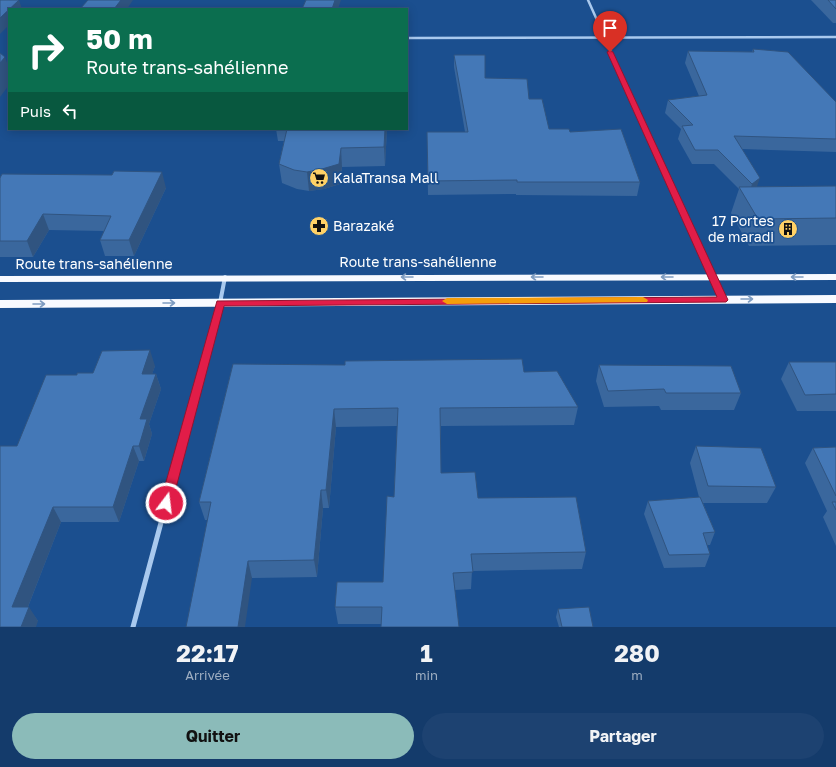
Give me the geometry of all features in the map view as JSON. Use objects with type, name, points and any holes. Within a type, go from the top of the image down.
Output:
[{"type":"highway","name":"Route trans-sahélienne","points":[[0,279],[160,279],[225,277],[836,277]]},
{"type":"highway","points":[[0,304],[836,299]]},
{"type":"street","points":[[588,0],[723,300]]},
{"type":"street","points":[[408,38],[836,37]]},
{"type":"street","points":[[133,627],[220,303],[225,277]]},
{"type":"building","points":[[0,0],[19,0],[11,8],[8,8],[8,10],[0,18]]},
{"type":"building","points":[[88,0],[121,0],[115,8],[81,8]]},
{"type":"building","points":[[306,0],[335,0],[332,8],[302,8]]},
{"type":"building","points":[[828,0],[836,0],[836,9]]},
{"type":"building","points":[[753,49],[788,52],[836,102],[836,139],[734,136],[760,178],[752,184],[718,150],[695,150],[682,126],[693,125],[668,100],[707,95],[688,51],[754,52]]},
{"type":"building","points":[[0,53],[5,57],[0,63]]},
{"type":"building","points":[[454,55],[485,55],[485,78],[527,79],[529,99],[542,99],[549,129],[569,129],[570,132],[621,129],[640,182],[517,182],[517,180],[428,181],[427,132],[468,132]]},
{"type":"building","points":[[287,130],[385,130],[384,147],[341,148],[339,164],[307,172],[294,170],[279,164]]},
{"type":"building","points":[[114,171],[162,172],[129,240],[100,240],[111,216],[43,214],[27,241],[0,241],[0,178],[2,174],[112,175]]},
{"type":"building","points":[[836,186],[836,218],[758,219],[739,187]]},
{"type":"building","points":[[150,350],[142,374],[156,374],[140,419],[147,419],[139,446],[133,446],[113,507],[53,507],[12,607],[29,607],[21,627],[0,627],[0,446],[17,446],[46,375],[77,375],[77,373],[93,373],[102,351]]},
{"type":"building","points":[[522,359],[524,372],[557,371],[578,407],[440,408],[441,473],[475,472],[478,498],[576,497],[586,552],[471,554],[473,572],[453,573],[459,627],[381,627],[382,607],[335,607],[337,582],[383,582],[387,496],[394,497],[398,408],[334,409],[326,490],[321,490],[314,560],[248,561],[238,627],[186,627],[211,502],[199,502],[233,364],[345,365],[345,361]]},
{"type":"building","points":[[789,362],[836,362],[836,394],[805,395]]},
{"type":"building","points":[[599,365],[731,366],[741,393],[666,393],[664,389],[608,391]]},
{"type":"building","points":[[696,446],[761,448],[776,487],[708,486]]},
{"type":"building","points":[[836,447],[836,496],[813,448]]},
{"type":"building","points":[[700,497],[715,532],[703,533],[710,554],[669,555],[648,501]]},
{"type":"building","points":[[832,502],[836,502],[836,510]]},
{"type":"building","points":[[589,607],[593,627],[562,627],[558,609]]},
{"type":"slow traffic","points":[[447,301],[643,300]]},
{"type":"place","name":"KalaTransa Mall","points":[[319,178]]},
{"type":"place","name":"Barazaké","points":[[319,226]]},
{"type":"place","name":"17 Portes de maradi","points":[[788,229]]},
{"type":"route","points":[[166,503],[220,303],[723,300],[610,52]]}]
